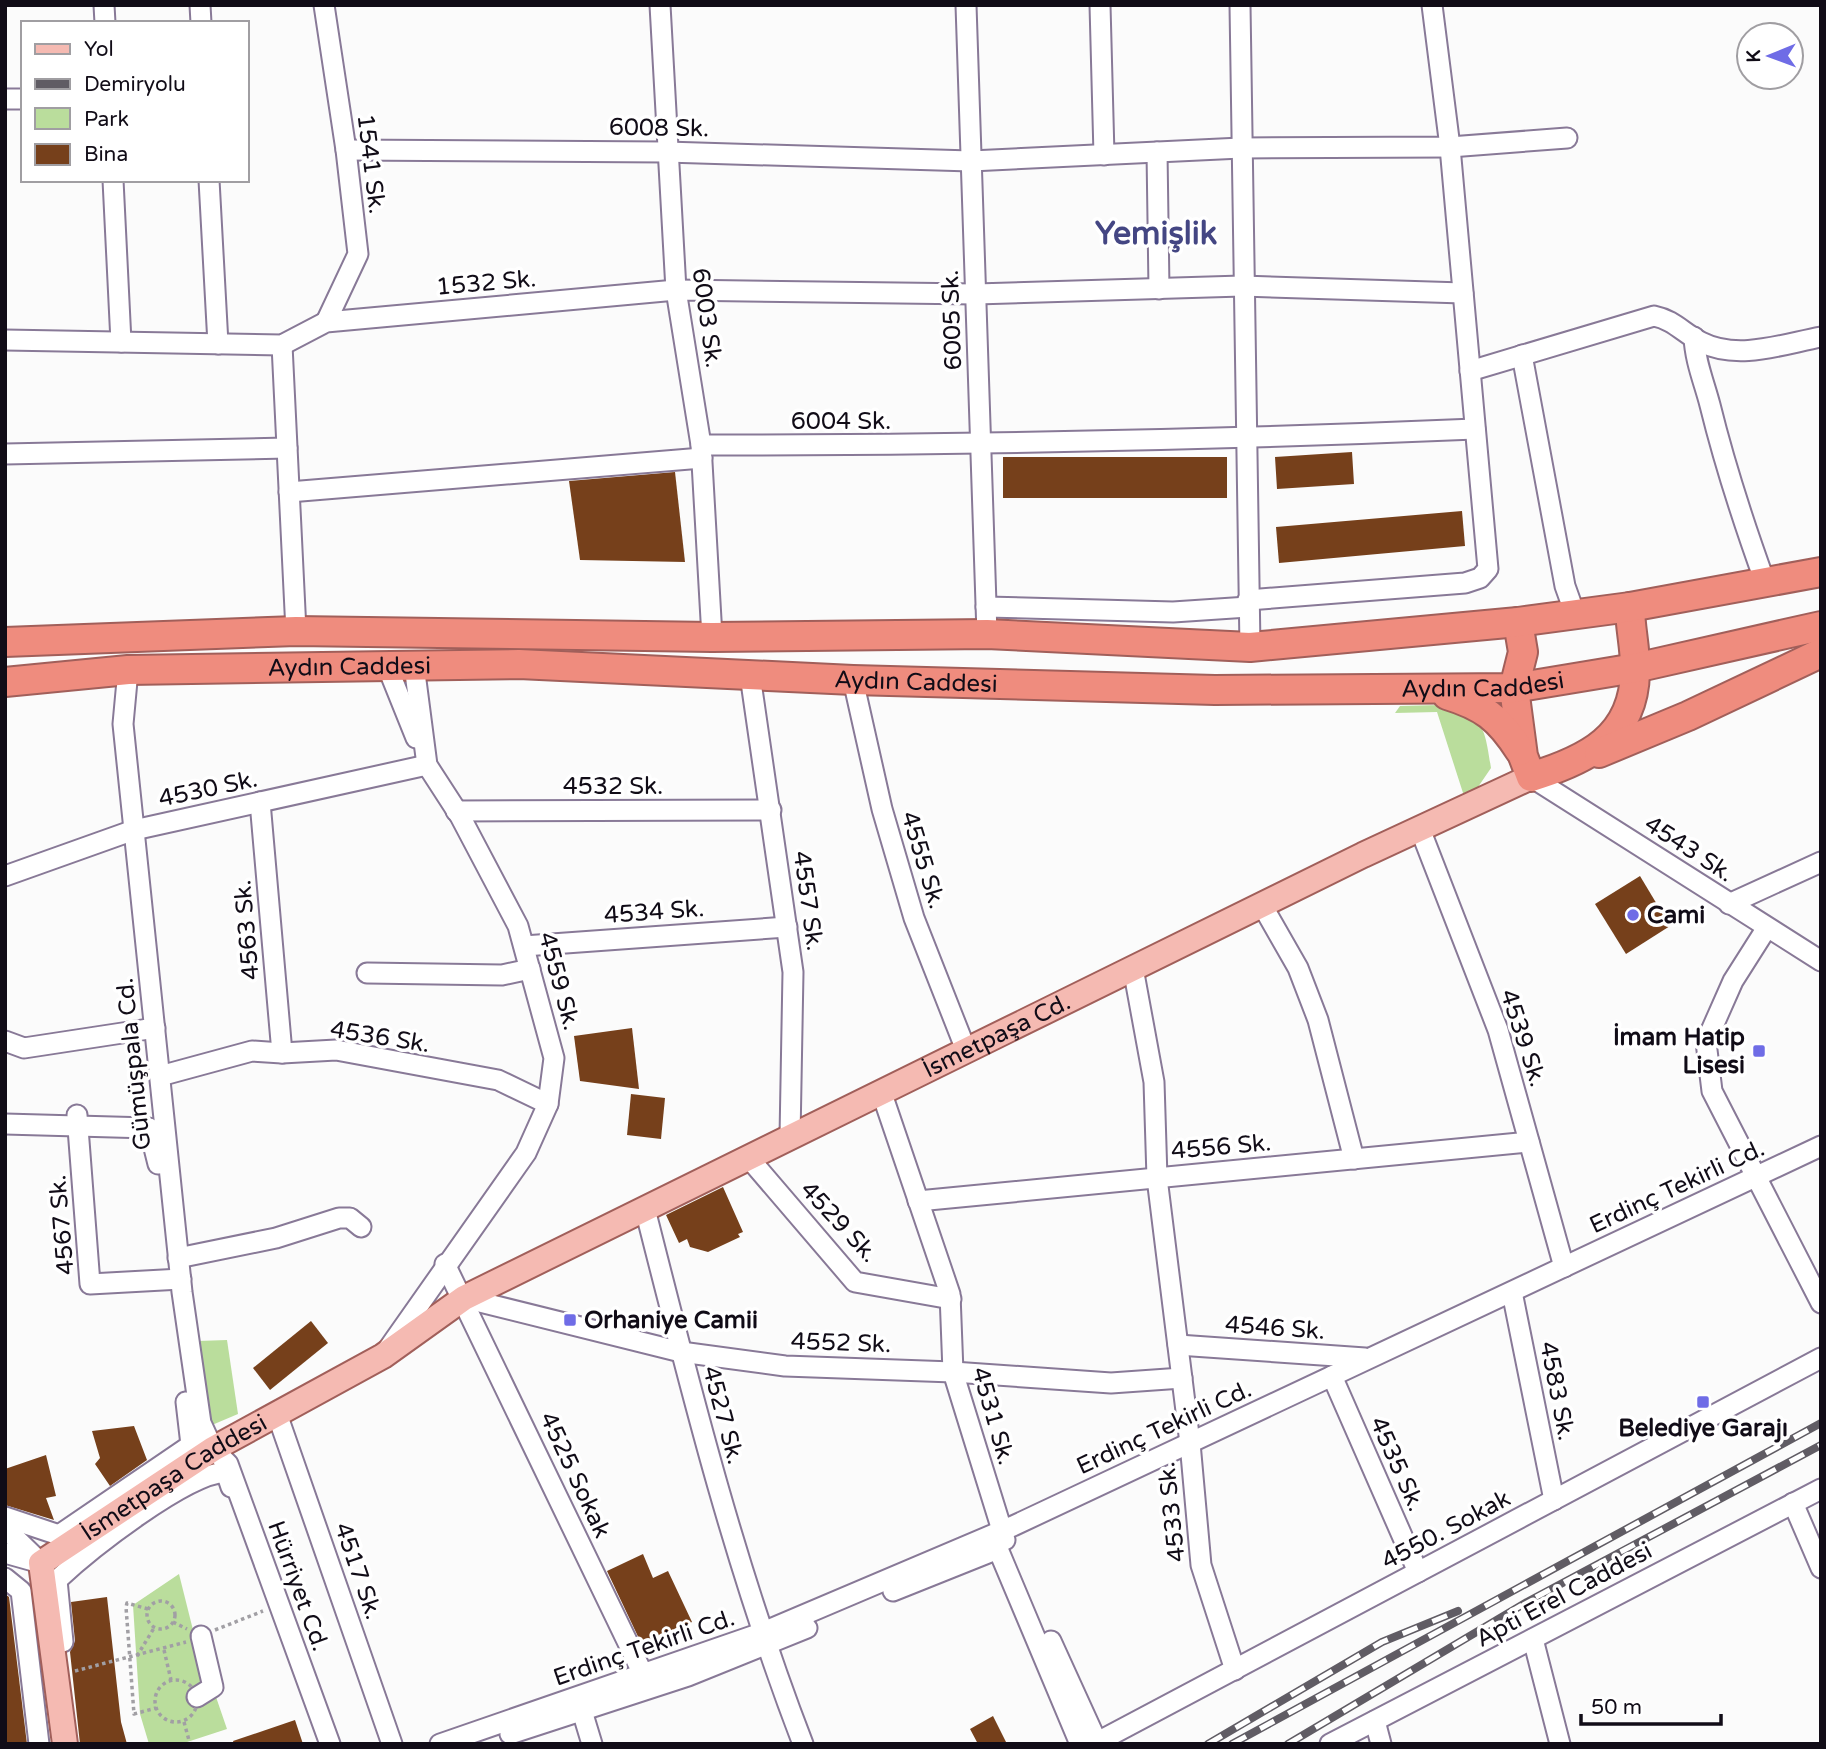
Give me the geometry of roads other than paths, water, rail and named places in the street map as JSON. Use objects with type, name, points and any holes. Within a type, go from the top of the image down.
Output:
[{"type":"highway","name":"Aydın Caddesi","points":[[5,642],[296,631],[712,637],[986,620],[1250,647],[1518,622],[1630,607],[1821,572]]},
{"type":"highway","points":[[1570,765],[1610,739],[1634,702],[1635,668],[1630,607]]},
{"type":"highway","points":[[1518,622],[1523,652],[1514,688],[1527,766]]},
{"type":"highway","name":"Aydın Caddesi","points":[[5,682],[128,670],[519,664],[853,680],[1215,690],[1514,688],[1635,668],[1821,626]]},
{"type":"highway","points":[[1527,766],[1570,765],[1688,716],[1821,653]]},
{"type":"highway","points":[[1431,690],[1476,704],[1504,726],[1527,766]]},
{"type":"main road","name":"İsmetpaşa Cd.","points":[[464,1298],[966,1049],[1420,829],[1527,766]]},
{"type":"main road","name":"İsmetpaşa Caddesi","points":[[41,1563],[213,1449],[383,1356],[464,1298]]},
{"type":"main road","points":[[41,1563],[65,1744]]},
{"type":"street","name":"1541 Sk.","points":[[324,5],[346,150],[358,254],[326,322]]},
{"type":"street","name":"6003 Sk.","points":[[660,5],[666,152],[676,290],[701,452],[712,637]]},
{"type":"street","name":"6005 Sk.","points":[[965,5],[986,620]]},
{"type":"street","points":[[1100,5],[1104,155]]},
{"type":"street","points":[[1240,5],[1242,286],[1250,647]]},
{"type":"street","points":[[986,620],[1173,612],[1465,583],[1480,578],[1488,569],[1450,147],[1432,5]]},
{"type":"street","name":"6008 Sk.","points":[[346,150],[666,152],[971,161],[1241,148],[1450,147],[1567,138]]},
{"type":"street","points":[[1157,152],[1160,289]]},
{"type":"street","points":[[113,182],[121,342]]},
{"type":"street","points":[[209,182],[218,344]]},
{"type":"street","name":"1532 Sk.","points":[[5,340],[282,345],[326,322],[676,290],[976,294],[1242,286],[1463,293]]},
{"type":"street","points":[[1470,371],[1654,316],[1670,319],[1694,337],[1725,351],[1755,350],[1821,337]]},
{"type":"street","points":[[1694,337],[1695,361],[1731,489],[1765,582]]},
{"type":"street","points":[[282,345],[296,631]]},
{"type":"street","points":[[1522,355],[1565,586],[1576,614]]},
{"type":"street","name":"6004 Sk.","points":[[289,492],[701,452],[1247,439],[1475,429]]},
{"type":"street","points":[[5,454],[287,448]]},
{"type":"street","points":[[400,666],[427,765]]},
{"type":"street","name":"4559 Sk.","points":[[383,1356],[445,1264],[526,1153],[548,1104],[554,1058],[519,926],[456,811],[427,765],[400,666]]},
{"type":"street","name":"Gümüşpala Cd.","points":[[128,670],[123,724],[178,1258],[176,1280],[201,1423],[213,1449]]},
{"type":"street","name":"4557 Sk.","points":[[750,674],[793,972],[790,1137]]},
{"type":"street","name":"4555 Sk.","points":[[853,680],[882,809],[914,918],[966,1049]]},
{"type":"street","name":"4530 Sk.","points":[[5,876],[134,830],[427,765]]},
{"type":"street","name":"4543 Sk.","points":[[1527,766],[1766,929],[1821,961]]},
{"type":"street","name":"4563 Sk.","points":[[260,802],[282,1053]]},
{"type":"street","name":"4532 Sk.","points":[[456,811],[771,810]]},
{"type":"street","name":"4539 Sk.","points":[[1420,829],[1498,1030],[1564,1267]]},
{"type":"street","points":[[1729,904],[1821,862]]},
{"type":"street","points":[[1262,905],[1298,968],[1318,1020],[1354,1159]]},
{"type":"street","name":"4534 Sk.","points":[[524,946],[787,927]]},
{"type":"street","points":[[1766,929],[1733,981],[1706,1042],[1712,1091],[1821,1303]]},
{"type":"street","name":"4533 Sk.","points":[[1133,968],[1154,1082],[1157,1178],[1190,1443],[1201,1565],[1235,1670]]},
{"type":"street","points":[[367,973],[502,975],[530,970]]},
{"type":"street","points":[[5,1041],[24,1048],[155,1028]]},
{"type":"street","name":"4536 Sk.","points":[[160,1076],[252,1051],[282,1053],[336,1050],[498,1080],[548,1104]]},
{"type":"street","name":"4531 Sk.","points":[[881,1091],[951,1299],[953,1372],[1001,1531],[1090,1743]]},
{"type":"street","points":[[5,1112],[149,1128],[156,1152],[176,1280],[191,1445],[58,1535],[5,1517]]},
{"type":"street","points":[[5,1124],[164,1119]]},
{"type":"street","name":"4567 Sk.","points":[[77,1120],[90,1284],[176,1280]]},
{"type":"street","name":"4556 Sk.","points":[[918,1201],[1529,1142]]},
{"type":"street","name":"Erdinç Tekirli Cd.","points":[[440,1744],[580,1704],[642,1672],[763,1640],[1190,1443],[1821,1146]]},
{"type":"street","name":"4529 Sk.","points":[[748,1157],[855,1282],[951,1299]]},
{"type":"street","name":"4527 Sk.","points":[[645,1209],[692,1399],[763,1640],[803,1744]]},
{"type":"street","points":[[178,1258],[276,1238],[339,1218],[350,1218],[362,1227]]},
{"type":"street","points":[[445,1264],[464,1298]]},
{"type":"street","name":"4583 Sk.","points":[[1512,1292],[1554,1500]]},
{"type":"street","name":"4552 Sk.","points":[[464,1298],[681,1352],[785,1366],[953,1372],[1111,1383],[1182,1378]]},
{"type":"street","name":"4525 Sokak","points":[[464,1298],[642,1672]]},
{"type":"street","name":"4546 Sk.","points":[[1178,1345],[1369,1359]]},
{"type":"street","name":"4550. Sokak","points":[[1090,1743],[1235,1670],[1821,1358]]},
{"type":"street","name":"4535 Sk.","points":[[1332,1376],[1418,1572]]},
{"type":"street","name":"4517 Sk.","points":[[277,1413],[392,1744]]},
{"type":"street","name":"Hürriyet Cd.","points":[[213,1449],[228,1464],[330,1744]]},
{"type":"street","points":[[73,1744],[57,1580],[95,1545],[164,1500],[214,1473],[226,1472],[320,1744]]},
{"type":"street","name":"Apti Erel Caddesi","points":[[1330,1744],[1821,1489]]},
{"type":"street","points":[[1793,1503],[1821,1567]]},
{"type":"street","points":[[5,1528],[41,1563]]},
{"type":"street","points":[[477,1744],[580,1704],[763,1640],[998,1549],[1090,1743]]},
{"type":"street","points":[[5,1553],[41,1563]]},
{"type":"street","points":[[5,1578],[21,1591],[39,1744]]},
{"type":"street","points":[[198,1697],[213,1687],[201,1636]]},
{"type":"street","points":[[1533,1639],[1560,1744]]},
{"type":"street","points":[[580,1704],[592,1744]]},
{"type":"street","points":[[1375,1721],[1381,1744]]},
{"type":"railway","points":[[1232,1744],[1821,1423]]},
{"type":"railway","points":[[1288,1744],[1527,1602],[1821,1445]]},
{"type":"railway","points":[[1208,1744],[1382,1642],[1458,1611]]},
{"type":"place","name":"Cami","points":[[1633,915]]},
{"type":"place","name":"İmam Hatip Lisesi","points":[[1759,1051]]},
{"type":"place","name":"Orhaniye Camii","points":[[570,1320]]},
{"type":"place","name":"Belediye Garajı","points":[[1703,1402]]},
{"type":"district","name":"Yemişlik","points":[[1156,234]]}]
